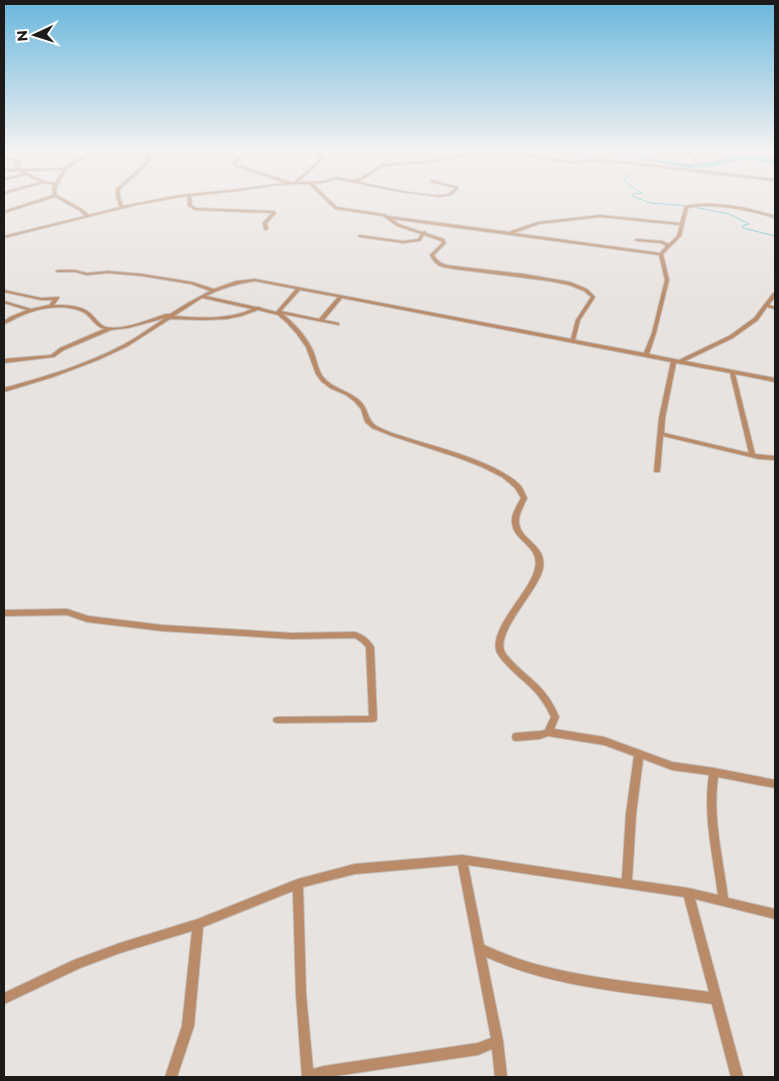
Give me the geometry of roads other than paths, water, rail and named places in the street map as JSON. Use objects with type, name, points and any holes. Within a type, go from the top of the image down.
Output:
[{"type":"street","points":[[4,212],[41,200]]},
{"type":"street","points":[[64,200],[76,206],[88,216]]},
{"type":"street","points":[[119,200],[122,208]]},
{"type":"street","points":[[4,236],[161,200]]},
{"type":"street","points":[[189,200],[190,206],[195,209],[273,212],[265,223],[266,229]]},
{"type":"street","points":[[328,200],[336,208],[364,211],[389,217],[661,254]]},
{"type":"street","points":[[661,254],[680,236],[685,208],[697,204],[760,212],[775,217]]},
{"type":"street","points":[[509,232],[533,224],[600,216],[682,224]]},
{"type":"street","points":[[389,217],[398,225],[424,232],[444,241],[432,255],[434,261],[441,265],[552,280],[590,291],[593,297],[578,320],[573,340]]},
{"type":"street","points":[[360,236],[409,242],[419,240],[424,232]]},
{"type":"street","points":[[637,240],[662,242],[669,246]]},
{"type":"street","points":[[646,354],[654,333],[667,280],[661,254]]},
{"type":"street","points":[[58,271],[75,271],[87,274],[108,272],[142,275],[192,283],[215,291]]},
{"type":"street","points":[[4,390],[83,365],[126,345],[203,297],[232,283],[249,280],[300,288],[775,380]]},
{"type":"street","points":[[278,312],[300,288]]},
{"type":"street","points":[[4,291],[41,299],[57,298],[50,308]]},
{"type":"street","points":[[678,360],[731,338],[756,319],[775,294]]},
{"type":"street","points":[[203,297],[337,324]]},
{"type":"street","points":[[321,320],[340,297]]},
{"type":"street","points":[[5,302],[29,310]]},
{"type":"street","points":[[767,306],[775,308]]},
{"type":"street","points":[[4,323],[29,310],[50,308],[83,310],[100,326],[111,328]]},
{"type":"street","points":[[169,318],[235,316],[259,308]]},
{"type":"street","points":[[278,312],[290,322],[310,350],[316,368],[323,380],[358,402],[364,409],[366,421],[370,425],[392,435],[456,454],[520,486],[524,498],[516,516],[516,524],[520,534],[538,553],[540,562],[538,572],[531,586],[505,628],[499,647],[501,653],[548,701],[555,717],[548,732]]},
{"type":"street","points":[[4,361],[52,356],[62,349],[111,328],[140,323],[175,313]]},
{"type":"street","points":[[657,471],[662,418],[678,360]]},
{"type":"street","points":[[732,372],[752,454]]},
{"type":"street","points":[[661,434],[775,458]]},
{"type":"street","points":[[4,613],[68,612],[87,618],[162,628],[299,636],[355,635],[361,637],[366,642],[370,648],[373,719],[277,720]]},
{"type":"street","points":[[516,737],[540,735],[548,732],[604,741],[672,766],[775,784]]},
{"type":"street","points":[[627,884],[638,753]]},
{"type":"street","points":[[714,772],[710,790],[711,815],[724,902]]},
{"type":"street","points":[[462,860],[497,1041],[502,1077]]},
{"type":"street","points":[[4,999],[120,948],[198,924],[298,884],[355,869],[462,860],[688,893],[775,914]]},
{"type":"street","points":[[298,884],[301,994],[308,1076],[478,1049],[497,1041]]},
{"type":"street","points":[[688,893],[718,999],[737,1077]]},
{"type":"street","points":[[171,1077],[188,1026],[198,924]]},
{"type":"street","points":[[480,949],[513,963],[537,970],[718,999]]},
{"type":"waterway","points":[[644,200],[651,203],[689,206]]},
{"type":"waterway","points":[[694,207],[729,214],[749,224],[742,226],[743,228],[775,236]]}]
